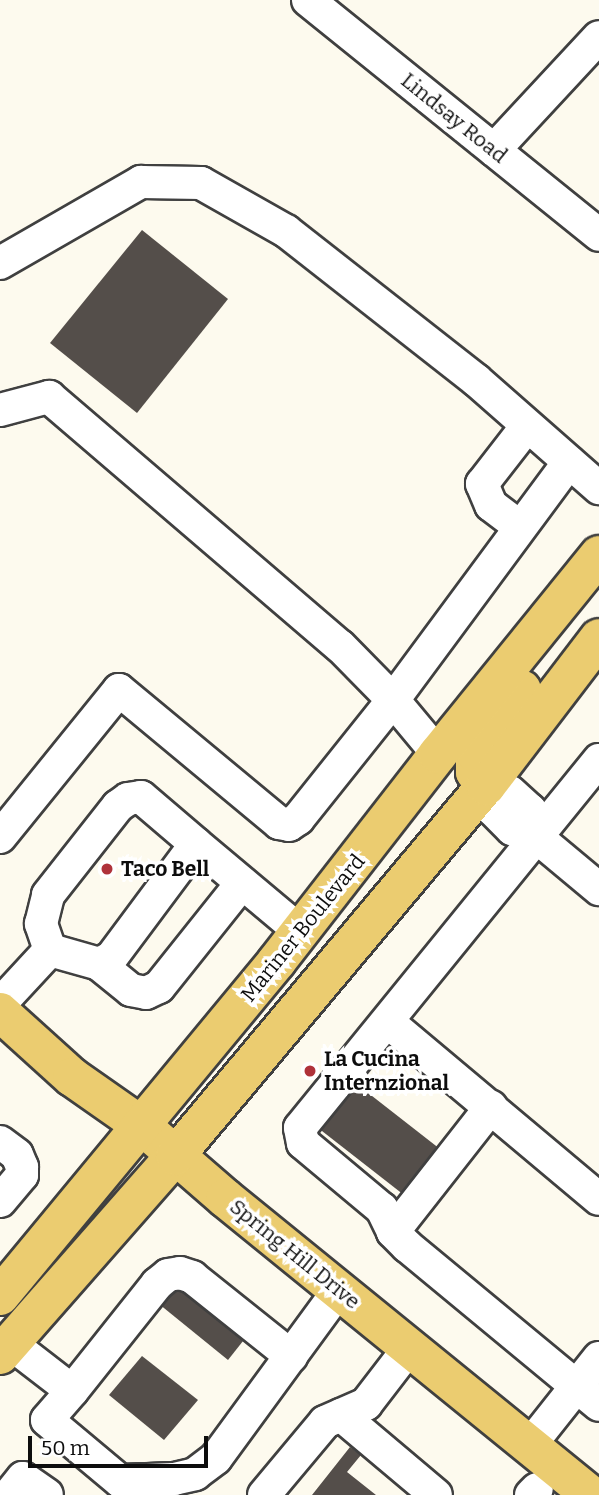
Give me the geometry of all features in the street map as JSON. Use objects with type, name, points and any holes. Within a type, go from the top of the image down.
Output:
[{"type":"main road","name":"Mariner Boulevard","points":[[0,1296],[300,932],[438,754],[599,555]]},
{"type":"main road","points":[[490,791],[475,772],[475,753],[553,644],[550,616]]},
{"type":"main road","points":[[5,1349],[175,1156],[369,926],[490,791],[599,638]]},
{"type":"main road","points":[[369,926],[364,910],[366,899],[436,811],[443,775],[438,754]]},
{"type":"main road","name":"Spring Hill Drive","points":[[0,1012],[72,1077],[142,1126],[409,1348],[592,1495]]},
{"type":"main road","points":[[534,1492],[581,1495]]},
{"type":"street","name":"Lindsay Road","points":[[308,0],[599,235]]},
{"type":"street","points":[[494,150],[599,37]]},
{"type":"street","points":[[0,263],[141,182],[201,183],[286,231],[476,380],[599,488]]},
{"type":"street","points":[[0,410],[49,397],[341,646],[393,700],[438,754]]},
{"type":"street","points":[[520,527],[491,505],[482,484],[527,426]]},
{"type":"street","points":[[0,837],[119,690],[279,823],[289,825],[298,819],[393,700],[569,462]]},
{"type":"street","points":[[588,1395],[393,1232],[382,1209],[303,1143],[299,1128],[388,1022],[533,834],[599,760]]},
{"type":"street","points":[[490,791],[493,810],[512,829],[533,834],[599,889]]},
{"type":"street","points":[[50,950],[41,923],[48,895],[118,806],[128,799],[141,797],[300,932]]},
{"type":"street","points":[[99,964],[111,958],[196,844]]},
{"type":"street","points":[[50,950],[99,964],[131,990],[146,993],[159,987],[242,883]]},
{"type":"street","points":[[0,1004],[50,950]]},
{"type":"street","points":[[388,1022],[599,1199]]},
{"type":"street","points":[[393,1232],[491,1107]]},
{"type":"street","points":[[0,1142],[17,1155],[22,1175],[0,1201]]},
{"type":"street","points":[[291,1356],[192,1277],[180,1273],[168,1275],[157,1283],[47,1420],[120,1481],[174,1479],[195,1474],[216,1458],[291,1356],[339,1290]]},
{"type":"street","points":[[264,1495],[325,1422],[366,1404],[409,1348]]},
{"type":"street","points":[[5,1349],[72,1391]]},
{"type":"street","points":[[530,1445],[588,1395],[599,1358]]},
{"type":"street","points":[[341,1415],[436,1495]]},
{"type":"street","points":[[9,1495],[23,1478],[47,1495]]},
{"type":"building","points":[[142,230],[228,299],[137,413],[50,343]]},
{"type":"building","points":[[349,1078],[440,1149],[404,1195],[313,1124]]},
{"type":"building","points":[[178,1281],[247,1336],[228,1360],[159,1304]]},
{"type":"building","points":[[142,1356],[198,1400],[164,1440],[109,1395]]},
{"type":"building","points":[[350,1447],[361,1455],[347,1472],[376,1495],[312,1495]]},
{"type":"place","name":"Taco Bell","points":[[107,869]]},
{"type":"place","name":"La Cucina Internzional","points":[[310,1071]]}]
